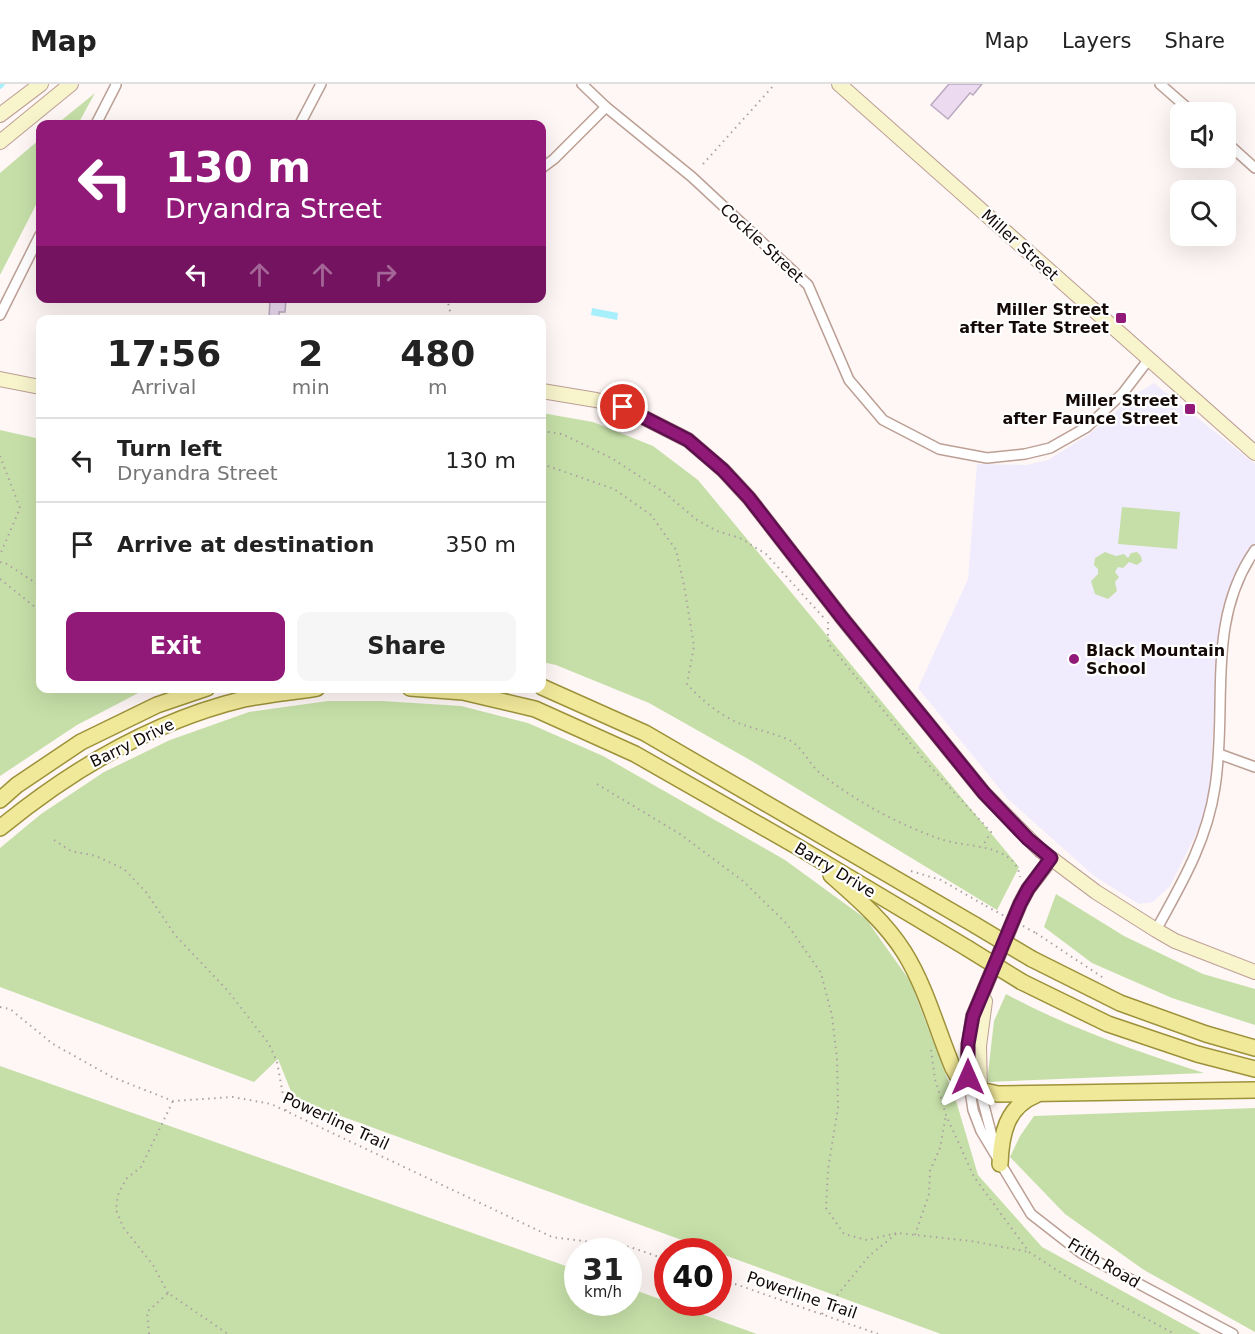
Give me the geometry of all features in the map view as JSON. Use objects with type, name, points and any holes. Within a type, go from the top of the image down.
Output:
[{"type":"main road","name":"Barry Drive","points":[[546,689],[645,733],[1032,959],[1120,1004],[1206,1034],[1255,1048]]},
{"type":"main road","name":"Barry Drive","points":[[0,800],[17,785],[81,742],[157,705],[192,693]]},
{"type":"main road","name":"Barry Drive","points":[[0,828],[31,803],[93,760],[161,726],[245,699],[284,693]]},
{"type":"main road","name":"Barry Drive","points":[[467,693],[535,709],[635,754],[1022,982],[1108,1023],[1197,1054],[1255,1070]]},
{"type":"main road","points":[[798,848],[866,907],[881,922],[903,951],[919,982],[953,1068],[957,1075],[974,1087],[998,1094],[1255,1090]]},
{"type":"main road","points":[[1000,1164],[1001,1144],[1007,1120],[1023,1101],[1038,1094]]},
{"type":"street","points":[[0,115],[40,84]]},
{"type":"street","points":[[0,142],[71,84]]},
{"type":"street","points":[[98,120],[116,84]]},
{"type":"street","points":[[302,120],[321,84]]},
{"type":"street","name":"Cockle Street","points":[[582,84],[606,107],[692,177],[808,285],[849,380],[883,420],[939,449],[987,458],[1024,454],[1050,448],[1087,427],[1123,393],[1149,359]]},
{"type":"street","name":"Miller Street","points":[[838,84],[1255,453]]},
{"type":"street","points":[[1160,84],[1181,102]]},
{"type":"street","points":[[546,165],[606,107]]},
{"type":"street","points":[[1236,151],[1255,168]]},
{"type":"street","points":[[0,315],[36,243]]},
{"type":"street","points":[[0,379],[36,386]]},
{"type":"street","points":[[546,392],[623,407],[688,440],[723,470],[749,498],[843,619],[984,793],[1028,839],[1095,892],[1156,930],[1175,941],[1255,972]]},
{"type":"street","points":[[1156,930],[1193,864],[1207,825],[1219,754],[1223,631],[1233,589],[1255,550]]},
{"type":"street","points":[[1219,754],[1255,766]]},
{"type":"street","name":"Frith Road","points":[[1051,858],[1020,904],[989,978],[974,1087],[1000,1164],[1031,1214],[1081,1253],[1233,1334]]},
{"type":"path","points":[[703,164],[775,84]]},
{"type":"path","points":[[546,432],[562,434],[613,459],[665,494],[697,520],[717,531],[740,538],[766,554],[828,621],[828,643],[925,762],[991,832],[982,848]]},
{"type":"path","points":[[0,456],[20,508],[0,555]]},
{"type":"path","points":[[546,465],[614,489],[651,515],[676,550],[694,646],[687,684],[700,699],[738,723],[791,741],[819,772],[861,801],[895,820],[941,839],[1004,853],[1019,867],[1021,882]]},
{"type":"path","points":[[0,562],[7,564],[36,583]]},
{"type":"path","points":[[0,579],[36,608]]},
{"type":"path","points":[[597,784],[680,834],[743,881],[787,924],[821,973],[832,1016],[837,1059],[838,1108],[828,1169],[826,1208],[844,1233],[867,1240],[897,1233],[972,1241],[1029,1252]]},
{"type":"path","points":[[54,840],[71,851],[96,856],[124,869],[146,892],[175,935],[228,991],[269,1044],[277,1062],[286,1111]]},
{"type":"path","points":[[907,870],[941,880],[1036,933],[1112,984]]},
{"type":"path","points":[[1001,922],[1006,912]]},
{"type":"path","name":"Powerline Trail","points":[[0,1007],[10,1009],[53,1044],[112,1077],[173,1101],[233,1097],[271,1104],[552,1237],[630,1247],[654,1255]]},
{"type":"path","points":[[173,1101],[141,1167],[126,1179],[118,1195],[116,1210],[123,1227],[153,1265],[168,1293],[228,1334]]},
{"type":"path","points":[[915,1235],[929,1194],[930,1171],[940,1148],[946,1115]]},
{"type":"path","points":[[822,1314],[869,1256],[897,1233]]},
{"type":"path","name":"Powerline Trail","points":[[732,1283],[878,1334]]},
{"type":"path","points":[[149,1334],[147,1312],[168,1293]]},
{"type":"shaded area","name":"Black Mountain School","points":[[1154,383],[1255,464],[1255,545],[1243,561],[1230,588],[1219,629],[1210,788],[1202,822],[1170,886],[1153,902],[1139,904],[1094,876],[1008,799],[918,688],[968,579],[977,464],[1026,465],[1048,460],[1088,435],[1136,394]]},
{"type":"green space","points":[[95,93],[80,120],[62,120]]},
{"type":"green space","points":[[36,142],[36,205],[0,275],[0,173]]},
{"type":"green space","points":[[546,414],[593,422],[653,446],[698,480],[1019,867],[997,910],[750,760],[649,703],[546,663]]},
{"type":"green space","points":[[0,430],[36,438],[36,693],[138,693],[77,725],[0,776]]},
{"type":"green space","points":[[1122,507],[1180,512],[1177,549],[1118,544]]},
{"type":"green space","points":[[1105,552],[1116,556],[1124,554],[1128,558],[1131,553],[1137,552],[1142,561],[1137,565],[1129,562],[1123,568],[1118,567],[1115,572],[1119,577],[1115,582],[1117,591],[1108,599],[1095,594],[1091,581],[1098,574],[1098,569],[1094,565],[1095,558]]},
{"type":"green space","points":[[328,701],[382,701],[461,706],[528,723],[603,756],[785,860],[866,919],[910,981],[957,1104],[978,1175],[1042,1247],[1201,1334],[941,1334],[732,1258],[732,1238],[676,1238],[294,1099],[278,1059],[254,1082],[0,987],[0,848],[41,814],[104,772],[170,740],[249,712]]},
{"type":"green space","points":[[1056,894],[1124,936],[1203,974],[1255,989],[1255,1025],[1172,998],[1092,963],[1044,927]]},
{"type":"green space","points":[[1006,994],[1078,1028],[1204,1073],[987,1082],[994,1021]]},
{"type":"green space","points":[[0,1066],[564,1265],[564,1316],[642,1316],[642,1293],[654,1297],[654,1316],[707,1316],[757,1334],[0,1334]]},
{"type":"green space","points":[[1255,1108],[1255,1332],[1144,1270],[1065,1214],[1010,1157],[1020,1136],[1034,1116]]},
{"type":"water","points":[[592,308],[618,313],[617,320],[591,315]]},
{"type":"building","points":[[949,84],[982,84],[973,95],[970,93],[948,119],[931,105]]},
{"type":"building","points":[[270,303],[286,303],[285,312],[279,312],[279,315],[269,315]]},
{"type":"waterway","points":[[0,87],[3,84]]},
{"type":"place","name":"Miller Street after Tate Street","points":[[1121,318]]},
{"type":"place","name":"Miller Street after Faunce Street","points":[[1190,409]]},
{"type":"place","name":"Black Mountain School","points":[[1074,659]]},
{"type":"route","points":[[623,407],[688,440],[723,470],[749,498],[843,619],[984,793],[1028,839],[1051,858],[1020,904],[978,1002],[969,1037],[968,1077]]}]
